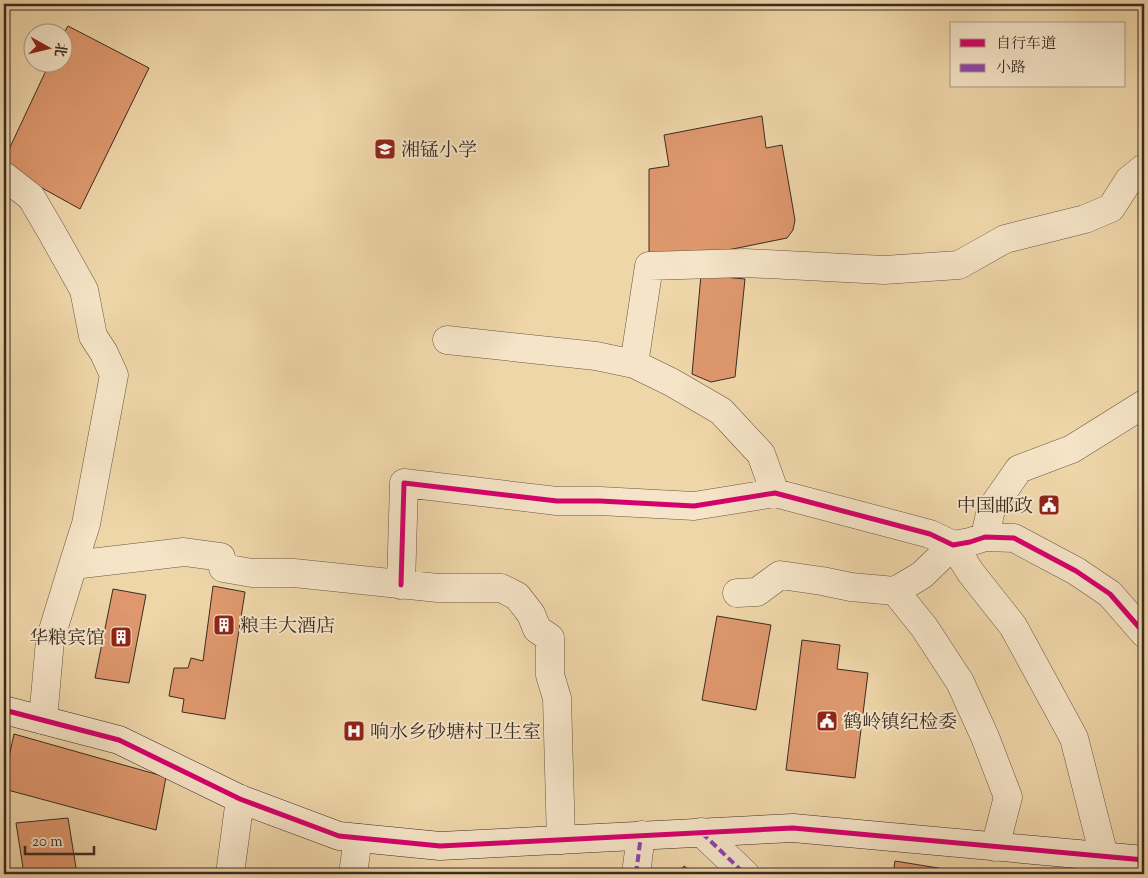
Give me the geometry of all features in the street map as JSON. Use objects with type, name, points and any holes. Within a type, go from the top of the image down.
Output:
[{"type":"street","points":[[634,364],[649,266],[745,263],[884,270],[959,266],[1005,239],[1085,219],[1111,208],[1129,180],[1144,168]]},
{"type":"street","points":[[4,176],[31,197],[84,290],[93,336],[104,353],[114,375],[86,524],[50,640],[43,720]]},
{"type":"street","points":[[447,340],[596,356],[634,364],[671,382],[721,411],[761,454],[774,493]]},
{"type":"street","points":[[985,537],[991,509],[1019,469],[1072,449],[1144,404]]},
{"type":"street","points":[[401,585],[404,483],[557,501],[600,501],[694,506],[774,493],[930,534],[954,545],[971,573],[1013,626],[1074,738],[1103,865]]},
{"type":"street","points":[[737,593],[757,592],[780,575],[822,580],[850,587],[895,591],[922,575],[954,545],[985,537],[1014,538],[1076,571],[1110,594],[1144,633]]},
{"type":"street","points":[[73,564],[184,552],[221,557],[222,568],[245,572],[302,574],[438,588],[501,588],[517,596],[531,614],[537,629],[550,638],[550,675],[557,698],[561,840]]},
{"type":"street","points":[[895,591],[924,627],[960,682],[1008,797],[995,847]]},
{"type":"street","points":[[4,710],[119,740],[240,799],[339,836],[440,846],[793,828],[995,847],[1103,865],[1144,860]]},
{"type":"street","points":[[230,874],[240,799]]},
{"type":"street","points":[[701,832],[745,874]]},
{"type":"street","points":[[636,874],[641,835]]},
{"type":"street","points":[[353,874],[358,838]]},
{"type":"building","points":[[72,28],[149,68],[80,209],[4,167],[4,160],[45,72],[72,72]]},
{"type":"building","points":[[762,116],[766,148],[782,145],[795,220],[793,230],[787,238],[649,266],[649,169],[669,166],[664,135]]},
{"type":"building","points":[[701,275],[745,279],[735,377],[711,382],[692,374]]},
{"type":"building","name":"粮丰大酒店","points":[[213,586],[245,592],[225,719],[182,712],[184,699],[169,696],[174,668],[188,668],[191,658],[203,661]]},
{"type":"building","name":"华粮宾馆","points":[[113,589],[146,595],[129,683],[95,678]]},
{"type":"building","points":[[717,616],[771,625],[756,710],[702,700]]},
{"type":"building","name":"鹤岭镇纪检委","points":[[802,640],[840,645],[837,669],[868,673],[855,778],[786,770]]},
{"type":"building","points":[[14,734],[166,777],[156,830],[4,789],[4,780]]},
{"type":"building","points":[[68,818],[77,874],[24,874],[16,823]]},
{"type":"building","points":[[895,861],[975,874],[893,874]]},
{"type":"building","points":[[684,866],[695,874],[678,874]]},
{"type":"marked path","points":[[702,833],[745,874]]},
{"type":"marked path","points":[[636,874],[641,835]]},
{"type":"cycle path","points":[[401,585],[404,483],[557,501],[600,501],[694,506],[775,493],[930,534],[953,545],[985,537],[1014,538],[1076,571],[1110,594],[1144,633]]},
{"type":"cycle path","points":[[4,710],[119,740],[240,799],[339,836],[440,846],[793,828],[1144,860]]},
{"type":"place","name":"湘锰小学","points":[[385,149]]},
{"type":"place","name":"中国邮政","points":[[1049,505]]},
{"type":"place","name":"粮丰大酒店","points":[[224,625]]},
{"type":"place","name":"华粮宾馆","points":[[121,637]]},
{"type":"place","name":"鹤岭镇纪检委","points":[[827,721]]},
{"type":"place","name":"响水乡砂塘村卫生室","points":[[354,731]]}]
